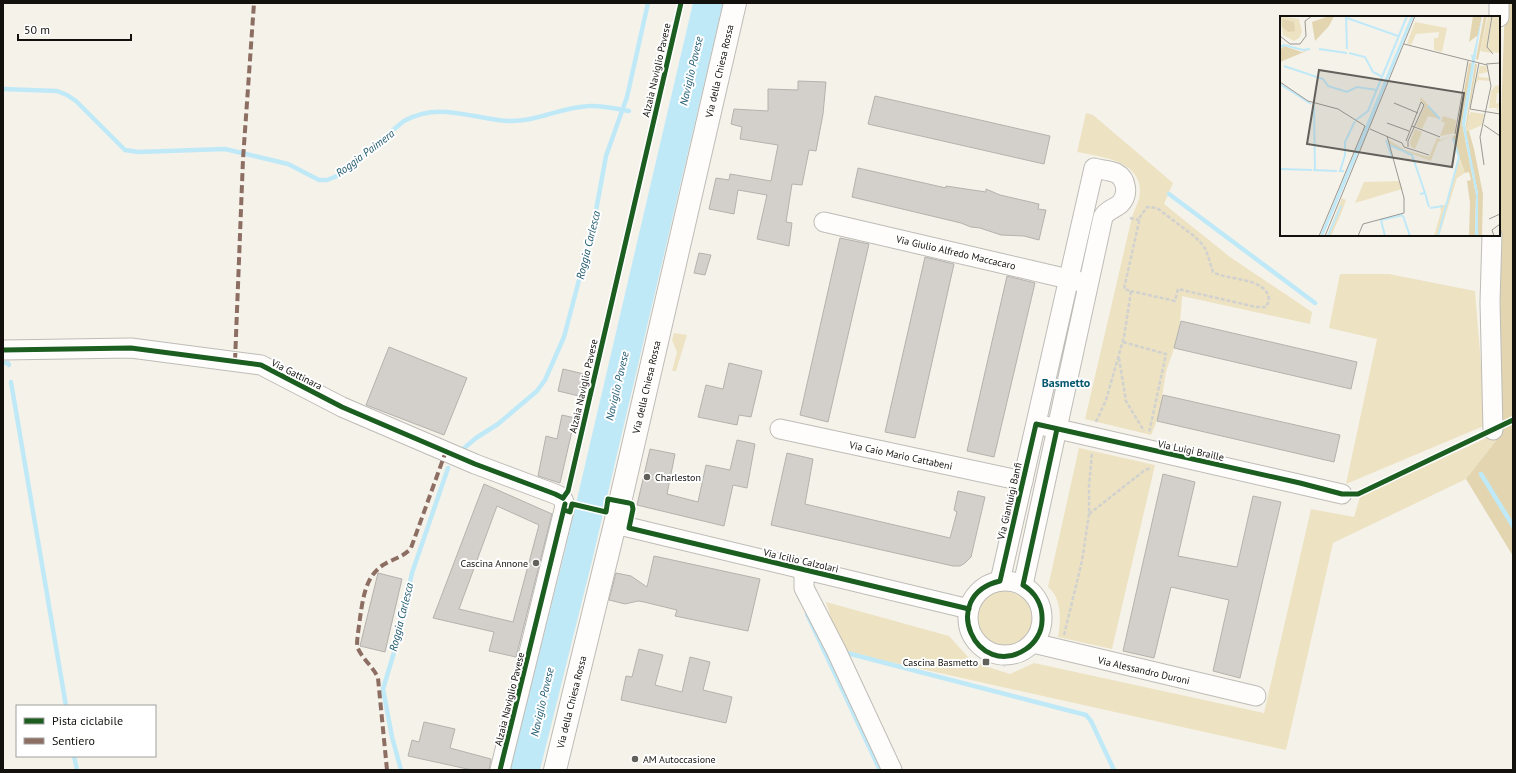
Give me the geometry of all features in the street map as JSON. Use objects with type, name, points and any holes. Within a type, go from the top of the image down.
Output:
[{"type":"main road","name":"Via della Chiesa Rossa","points":[[555,770],[614,524],[735,3]]},
{"type":"street","points":[[1499,3],[1499,16]]},
{"type":"street","name":"Via Gianluigi Banfi","points":[[1000,581],[1094,168],[1110,171],[1118,174],[1123,180],[1125,185],[1125,195],[1120,204],[1108,211],[1103,217],[1023,585]]},
{"type":"street","name":"Via Giulio Alfredo Maccacaro","points":[[824,222],[1069,278],[1088,284]]},
{"type":"street","points":[[1492,236],[1490,302],[1493,430]]},
{"type":"street","name":"Via Gattinara","points":[[3,350],[131,348],[261,366],[342,407],[476,464],[563,498]]},
{"type":"street","name":"Via Luigi Braille","points":[[1036,424],[1342,494]]},
{"type":"street","name":"Via Caio Mario Cattabeni","points":[[780,429],[1023,481]]},
{"type":"street","name":"Alzaia Naviglio Pavese","points":[[500,770],[564,510],[565,502],[563,498]]},
{"type":"street","name":"Via Icilio Calzolari","points":[[614,524],[968,609]]},
{"type":"street","points":[[804,570],[804,588],[836,650],[892,770]]},
{"type":"street","points":[[1000,581],[1023,585],[1035,596],[1040,604],[1042,613],[1041,629],[1033,643],[1024,650],[1011,655],[997,655],[988,652],[981,647],[972,636],[968,623],[968,609],[974,596],[988,585],[1000,581]]},
{"type":"street","name":"Via Alessandro Duroni","points":[[1033,643],[1256,696]]},
{"type":"path","points":[[1147,207],[1157,208],[1194,236],[1206,250],[1212,272],[1264,287],[1268,292],[1270,301],[1266,307],[1256,307],[1178,289],[1175,301],[1131,291],[1124,289],[1140,216],[1147,207]]},
{"type":"path","points":[[1129,218],[1140,220]]},
{"type":"path","points":[[1094,426],[1106,400],[1123,342],[1131,291]]},
{"type":"path","points":[[1118,356],[1126,401],[1148,437],[1166,354],[1123,342]]},
{"type":"path","points":[[1063,639],[1082,561],[1089,514],[1089,486],[1093,458],[1092,447]]},
{"type":"path","points":[[1089,514],[1145,470],[1152,468],[1156,469]]},
{"type":"path","points":[[583,507],[595,510]]},
{"type":"path","points":[[972,649],[1005,666]]},
{"type":"shaded area","points":[[1505,3],[1513,3],[1513,556],[1466,479],[1502,433],[1497,419],[1500,149]]},
{"type":"shaded area","points":[[1086,113],[1093,115],[1173,183],[1164,204],[1230,257],[1312,312],[1310,324],[1182,296],[1178,335],[1166,372],[1159,412],[1151,435],[1085,419],[1132,217],[1139,199],[1140,186],[1136,176],[1120,163],[1110,159],[1077,152]]},
{"type":"shaded area","points":[[1340,274],[1389,274],[1475,291],[1486,425],[1346,484],[1377,339],[1329,328]]},
{"type":"shaded area","points":[[674,333],[687,335],[676,371],[672,371],[677,352],[672,340]]},
{"type":"shaded area","points":[[1501,431],[1502,433],[1466,479],[1333,543],[1286,750],[841,651],[826,602],[949,636],[968,657],[985,666],[1010,674],[1034,663],[1264,713],[1311,509],[1354,517],[1360,497]]},
{"type":"shaded area","points":[[1079,448],[1155,465],[1112,649],[1058,637],[1060,617],[1058,603],[1053,592],[1048,587]]},
{"type":"shaded area","points":[[999,591],[1009,591],[1024,599],[1030,608],[1032,619],[1030,630],[1024,639],[1009,647],[999,647],[988,642],[981,635],[976,624],[976,614],[981,603],[988,596]]},
{"type":"water","name":"Naviglio Pavese","points":[[693,3],[723,3],[592,561],[540,770],[510,770],[564,555]]},
{"type":"building","points":[[798,81],[826,82],[823,114],[816,151],[809,150],[802,185],[792,184],[786,222],[792,223],[789,246],[757,239],[767,195],[738,190],[734,214],[709,209],[716,178],[729,180],[730,174],[771,181],[778,145],[740,139],[742,127],[731,124],[734,109],[768,111],[768,89],[798,90]]},
{"type":"building","points":[[875,96],[1050,136],[1044,164],[868,124]]},
{"type":"building","points":[[858,168],[946,188],[946,186],[986,192],[986,189],[1000,195],[1039,204],[1038,209],[1046,210],[1039,240],[1024,236],[1001,235],[961,223],[852,197]]},
{"type":"building","points":[[840,238],[869,244],[828,422],[800,415]]},
{"type":"building","points":[[699,253],[711,255],[705,275],[694,273]]},
{"type":"building","points":[[925,257],[954,264],[915,438],[885,432]]},
{"type":"building","points":[[1007,276],[1035,283],[994,457],[967,451]]},
{"type":"building","points":[[1181,321],[1357,362],[1351,389],[1174,348]]},
{"type":"building","points":[[389,347],[467,378],[444,435],[366,405]]},
{"type":"building","points":[[729,363],[762,371],[751,417],[739,415],[737,425],[698,417],[706,385],[723,389]]},
{"type":"building","points":[[563,369],[584,374],[579,396],[558,391]]},
{"type":"building","points":[[1163,395],[1340,435],[1334,462],[1157,421]]},
{"type":"building","points":[[562,415],[575,418],[560,483],[538,476],[546,436],[557,439]]},
{"type":"building","points":[[737,440],[755,444],[747,488],[733,485],[724,526],[637,505],[650,449],[675,454],[667,494],[698,502],[706,465],[730,470]]},
{"type":"building","points":[[787,453],[813,459],[805,504],[950,538],[957,512],[954,510],[958,491],[985,497],[971,557],[960,566],[953,566],[771,525]]},
{"type":"building","points":[[1163,474],[1195,482],[1178,556],[1237,567],[1253,496],[1281,502],[1240,678],[1213,671],[1229,600],[1171,587],[1154,658],[1123,651]]},
{"type":"building","points":[[484,484],[552,514],[516,657],[489,651],[494,632],[433,618]],"holes":[[[497,506],[539,525],[513,622],[459,609]]]},
{"type":"building","points":[[654,556],[760,579],[748,631],[675,616],[677,610],[644,602],[638,601],[625,604],[609,600],[616,573],[631,576],[647,587]]},
{"type":"building","points":[[378,573],[402,579],[385,652],[360,646]]},
{"type":"building","points":[[639,649],[663,655],[655,685],[682,692],[690,657],[710,662],[703,690],[732,697],[726,723],[621,700],[626,676],[632,677]]},
{"type":"building","points":[[424,722],[455,729],[450,748],[491,759],[489,770],[472,770],[408,756],[412,740],[419,742]]},
{"type":"waterway","name":"Roggia Carlesca","points":[[463,449],[476,438],[498,424],[537,391],[545,380],[564,337],[593,227],[606,156],[627,97],[648,3]]},
{"type":"waterway","name":"Roggia Paimera","points":[[3,89],[57,91],[67,95],[76,101],[125,150],[138,152],[225,149],[288,164],[319,180],[327,180],[337,176],[404,121],[417,115],[430,112],[456,113],[495,120],[518,121],[589,106],[629,111]]},
{"type":"waterway","points":[[1169,194],[1315,303]]},
{"type":"waterway","points":[[3,363],[8,363],[9,365]]},
{"type":"waterway","points":[[11,382],[66,705]]},
{"type":"waterway","name":"Roggia Carlesca","points":[[401,770],[392,737],[383,689],[396,646],[412,573],[448,468]]},
{"type":"waterway","points":[[1481,474],[1513,526]]},
{"type":"waterway","points":[[807,614],[880,770]]},
{"type":"waterway","points":[[843,652],[1086,715],[1091,721],[1114,770]]},
{"type":"waterway","points":[[74,757],[77,770]]},
{"type":"marked path","points":[[235,361],[243,159],[254,3]]},
{"type":"marked path","points":[[387,770],[378,678],[357,646],[362,603],[369,582],[377,570],[386,563],[405,554],[411,548],[446,451]]},
{"type":"cycle path","points":[[563,498],[568,491],[681,3]]},
{"type":"cycle path","points":[[3,350],[131,348],[261,365],[342,407],[475,464],[563,498]]},
{"type":"cycle path","points":[[1057,429],[1023,585],[1028,588],[1038,600],[1042,615],[1041,629],[1035,640],[1026,649],[1008,656],[992,654],[980,646],[971,633],[968,618],[971,603],[981,590],[1000,581],[1036,424],[1300,483],[1342,494],[1358,494],[1513,420]]},
{"type":"cycle path","points":[[564,510],[570,512],[572,504],[606,512],[608,499],[629,503],[632,504],[633,509],[629,528],[969,609]]},
{"type":"cycle path","points":[[500,770],[565,504]]},
{"type":"place","name":"Charleston","points":[[647,477]]},
{"type":"place","name":"Cascina Annone","points":[[536,563]]},
{"type":"place","name":"Cascina Basmetto","points":[[986,662]]},
{"type":"place","name":"AM Autoccasione","points":[[635,759]]},
{"type":"district","name":"Basmetto","points":[[1066,383]]}]
